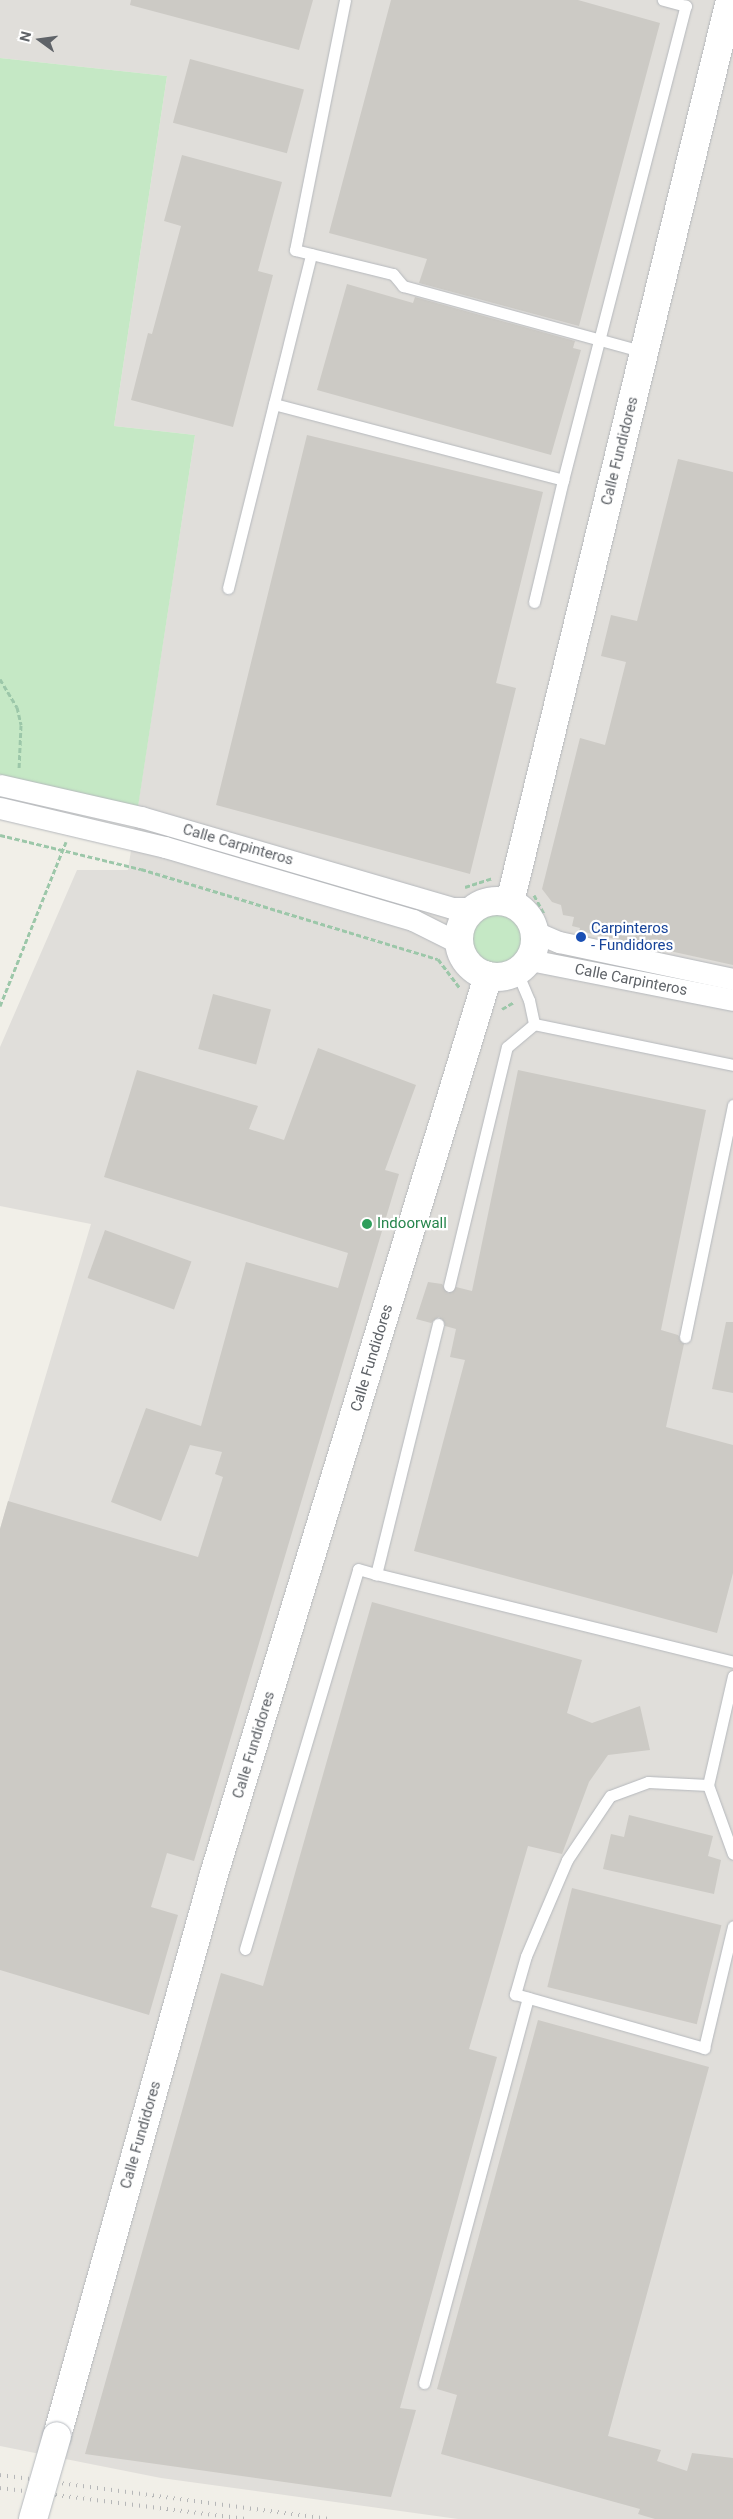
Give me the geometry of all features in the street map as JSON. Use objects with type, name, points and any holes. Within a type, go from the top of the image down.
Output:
[{"type":"street","name":"Calle Fundidores","points":[[510,902],[730,0]]},
{"type":"street","name":"Calle Carpinteros","points":[[0,785],[141,817],[452,908],[474,908]]},
{"type":"street","name":"Calle Carpinteros","points":[[0,808],[166,847],[413,920],[459,943]]},
{"type":"street","points":[[491,901],[510,902],[526,914],[535,932],[523,966],[505,977],[488,976],[466,962],[459,943],[462,924],[474,908],[491,901]]},
{"type":"street","name":"Calle Carpinteros","points":[[535,932],[559,942],[733,979]]},
{"type":"street","name":"Calle Carpinteros","points":[[523,966],[733,1000]]},
{"type":"street","name":"Calle Fundidores","points":[[33,2519],[214,1874],[488,976]]},
{"type":"lane","points":[[346,0],[295,250],[393,274],[403,286],[644,352]]},
{"type":"lane","points":[[534,602],[686,6],[663,0]]},
{"type":"lane","points":[[228,588],[311,254]]},
{"type":"lane","points":[[274,404],[564,480]]},
{"type":"lane","points":[[523,966],[534,1024]]},
{"type":"lane","points":[[534,1024],[733,1066]]},
{"type":"lane","points":[[449,1286],[507,1047],[534,1024]]},
{"type":"lane","points":[[685,1337],[733,1105]]},
{"type":"lane","points":[[376,1574],[438,1324]]},
{"type":"lane","points":[[245,1949],[358,1569],[733,1662]]},
{"type":"lane","points":[[733,1676],[708,1785],[733,1854]]},
{"type":"lane","points":[[708,1785],[648,1782],[610,1796],[567,1860],[526,1956],[516,1994],[704,2048],[733,1926]]},
{"type":"lane","points":[[424,2383],[528,1998]]},
{"type":"path","points":[[0,679],[19,716],[19,769]]},
{"type":"path","points":[[0,1006],[64,850],[70,825]]},
{"type":"shaded area","points":[[0,0],[733,0],[733,2519],[458,2519],[161,2478],[0,2446],[0,1529],[91,1224],[0,1206],[0,1047],[77,870],[128,870],[195,435],[114,426],[167,76],[0,58]]},
{"type":"green space","points":[[0,58],[167,76],[114,426],[195,435],[138,807],[0,776]]},
{"type":"green space","points":[[492,915],[502,915],[515,922],[522,935],[522,945],[515,958],[502,965],[492,965],[483,961],[476,954],[472,945],[472,935],[476,926],[483,919]]},
{"type":"building","points":[[131,0],[313,0],[299,50],[130,5]]},
{"type":"building","points":[[391,0],[578,0],[660,23],[579,326],[419,283],[427,259],[329,233]]},
{"type":"building","points":[[190,59],[304,90],[287,153],[173,123]]},
{"type":"building","points":[[182,155],[282,182],[258,271],[273,275],[233,427],[131,400],[148,333],[152,334],[181,226],[164,221]]},
{"type":"building","points":[[347,284],[413,303],[415,297],[575,341],[573,348],[581,350],[551,455],[317,390]]},
{"type":"building","points":[[307,435],[543,492],[496,683],[516,688],[470,874],[216,805]]},
{"type":"building","points":[[678,459],[733,472],[733,965],[579,931],[580,928],[572,926],[574,917],[563,915],[561,905],[552,902],[542,889],[580,738],[605,745],[626,662],[601,656],[611,615],[637,621]]},
{"type":"building","points":[[213,994],[271,1010],[256,1065],[198,1049]]},
{"type":"building","points":[[318,1048],[416,1085],[385,1170],[399,1174],[194,1861],[167,1853],[151,1907],[178,1915],[149,2015],[0,1970],[0,1529],[8,1501],[198,1557],[223,1477],[215,1474],[222,1452],[190,1445],[161,1521],[111,1502],[146,1408],[201,1426],[246,1262],[338,1288],[348,1253],[104,1177],[137,1070],[258,1106],[249,1129],[284,1140]]},
{"type":"building","points":[[518,1070],[706,1110],[661,1330],[678,1335],[684,1344],[666,1427],[733,1445],[733,1573],[717,1633],[414,1551],[465,1360],[450,1357],[456,1329],[445,1326],[439,1317],[431,1323],[416,1319],[428,1282],[442,1284],[448,1293],[456,1287],[472,1291]]},
{"type":"building","points":[[105,1230],[191,1261],[174,1309],[88,1278]]},
{"type":"building","points":[[726,1322],[733,1322],[733,1393],[712,1389]]},
{"type":"building","points":[[372,1602],[582,1660],[567,1713],[592,1723],[640,1706],[650,1750],[608,1755],[589,1782],[562,1854],[528,1846],[469,2049],[497,2057],[400,2408],[416,2410],[391,2497],[85,2454],[221,1973],[263,1986]]},
{"type":"building","points":[[629,1815],[713,1836],[708,1856],[721,1860],[714,1894],[603,1869],[611,1834],[624,1837]]},
{"type":"building","points":[[572,1888],[721,1925],[697,2024],[547,1987]]},
{"type":"building","points":[[538,2020],[709,2067],[608,2436],[661,2450],[657,2461],[687,2471],[692,2453],[733,2458],[733,2519],[655,2519],[638,2514],[640,2509],[441,2454],[457,2395],[437,2389]]},
{"type":"railway","points":[[0,2475],[331,2519]]},
{"type":"railway","points":[[0,2488],[244,2519]]},
{"type":"place","name":"Carpinteros - Fundidores","points":[[581,937]]},
{"type":"place","name":"Indoorwall","points":[[367,1224]]}]
